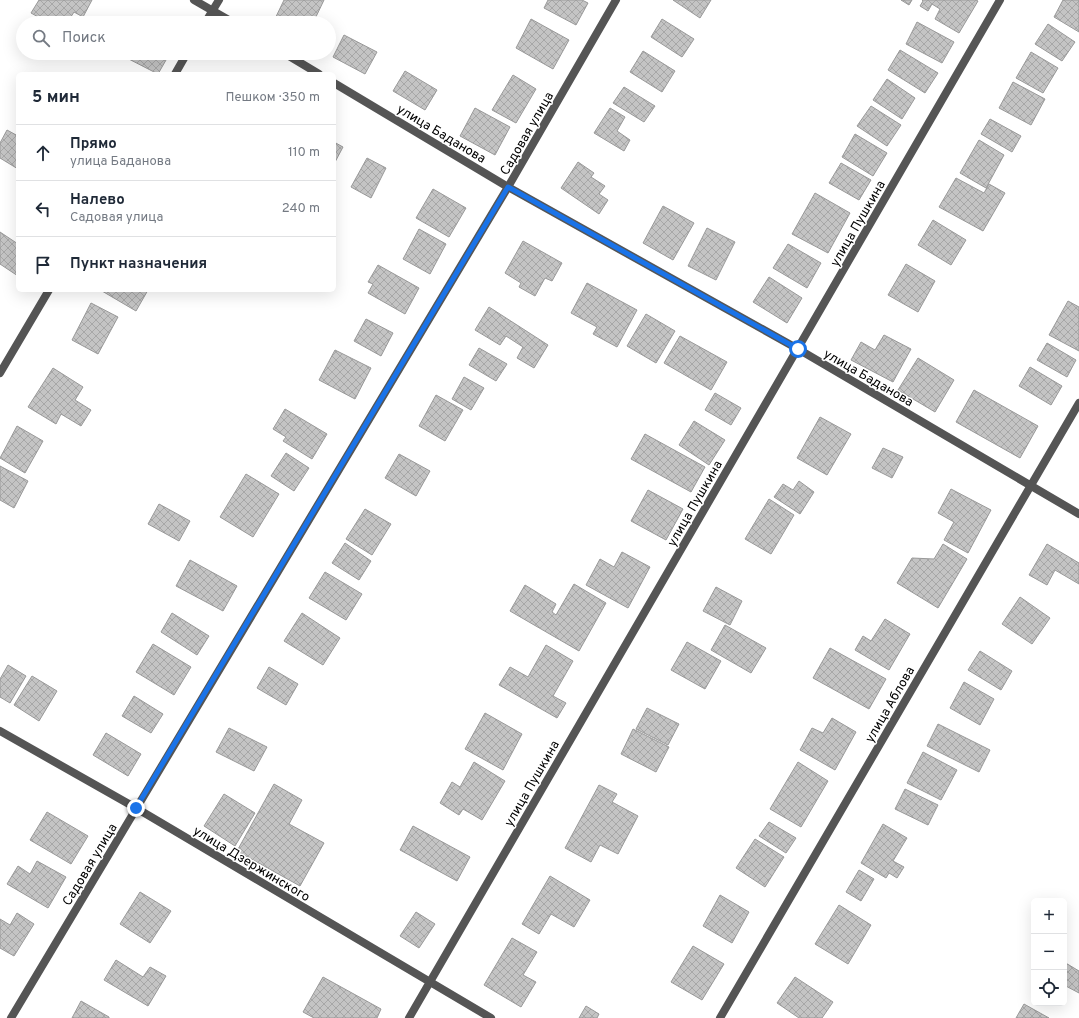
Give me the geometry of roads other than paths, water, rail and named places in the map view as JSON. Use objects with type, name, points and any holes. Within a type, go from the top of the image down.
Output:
[{"type":"street","points":[[194,0],[222,16]]},
{"type":"street","points":[[209,16],[219,0]]},
{"type":"street","name":"Садовая улица","points":[[11,1018],[508,187],[616,0]]},
{"type":"street","name":"улица Пушкина","points":[[409,1018],[1000,0]]},
{"type":"street","points":[[176,72],[183,60]]},
{"type":"street","points":[[296,60],[316,72]]},
{"type":"street","name":"улица Баданова","points":[[336,84],[508,187],[798,349],[1079,514]]},
{"type":"street","points":[[0,373],[48,292]]},
{"type":"street","name":"улица Аблова","points":[[720,1018],[1079,403]]},
{"type":"street","name":"улица Дзержинского","points":[[0,731],[136,808],[491,1018]]}]
